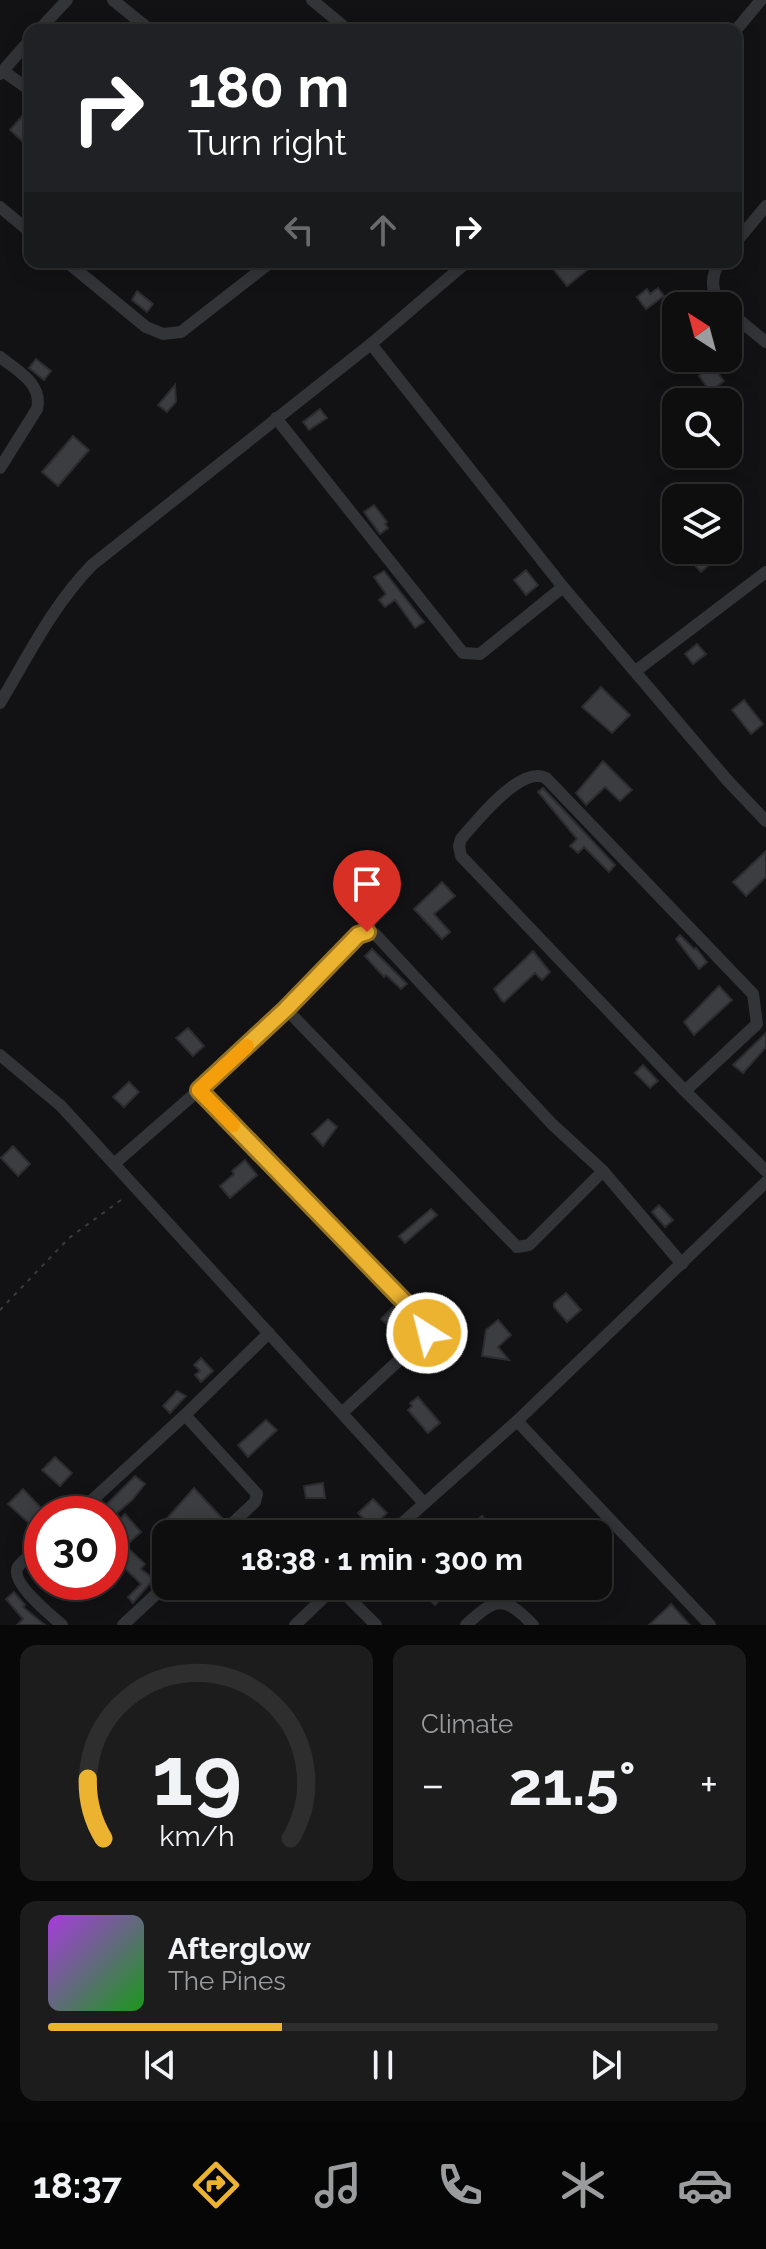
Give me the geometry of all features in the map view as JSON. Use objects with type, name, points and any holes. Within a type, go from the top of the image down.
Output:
[{"type":"street","points":[[45,24],[67,0]]},
{"type":"street","points":[[113,0],[143,24]]},
{"type":"street","points":[[312,0],[341,24]]},
{"type":"street","points":[[741,24],[761,0]]},
{"type":"street","points":[[24,47],[1,72],[24,86]]},
{"type":"street","points":[[742,235],[766,206]]},
{"type":"street","points":[[0,207],[24,227]]},
{"type":"street","points":[[74,268],[146,327],[163,334],[181,332],[263,268]]},
{"type":"street","points":[[0,703],[57,608],[84,573],[371,344],[460,268]]},
{"type":"street","points":[[714,292],[713,280],[718,268]]},
{"type":"street","points":[[742,322],[766,342]]},
{"type":"street","points":[[371,344],[563,587],[637,670],[728,781],[766,821]]},
{"type":"street","points":[[0,357],[34,385],[39,401],[0,468]]},
{"type":"street","points":[[276,418],[463,653],[480,654],[563,587]]},
{"type":"street","points":[[637,670],[766,572]]},
{"type":"street","points":[[685,1091],[757,1024],[753,994],[546,778],[538,774],[530,776],[492,804],[461,839],[461,856],[685,1091],[766,1171]]},
{"type":"street","points":[[114,1164],[286,1009],[358,935],[367,932],[375,934],[552,1124],[603,1171],[682,1264]]},
{"type":"street","points":[[286,1009],[517,1247],[529,1245],[603,1171]]},
{"type":"street","points":[[0,1055],[61,1106],[423,1502]]},
{"type":"street","points":[[199,1090],[426,1328],[423,1338],[343,1412]]},
{"type":"street","points":[[404,1520],[517,1421],[766,1182]]},
{"type":"street","points":[[97,1496],[269,1333]]},
{"type":"street","points":[[185,1415],[257,1494],[255,1502],[236,1520]]},
{"type":"street","points":[[517,1421],[710,1625]]},
{"type":"street","points":[[24,1562],[16,1574],[24,1588]]},
{"type":"street","points":[[123,1625],[152,1598]]},
{"type":"street","points":[[36,1600],[62,1625]]},
{"type":"street","points":[[295,1625],[322,1600]]},
{"type":"street","points":[[351,1600],[376,1625]]},
{"type":"street","points":[[466,1625],[487,1606],[501,1601],[516,1607],[533,1625]]},
{"type":"path","points":[[0,1310],[69,1238],[136,1189]]},
{"type":"building","points":[[24,114],[24,139],[22,141],[10,130]]},
{"type":"building","points":[[556,268],[590,268],[567,286],[554,270]]},
{"type":"building","points":[[658,288],[662,297],[646,309],[637,297],[647,289],[650,294]]},
{"type":"building","points":[[137,291],[153,304],[147,312],[132,300]]},
{"type":"building","points":[[36,359],[51,371],[44,380],[29,368]]},
{"type":"building","points":[[704,372],[717,372],[724,381],[714,388],[708,388],[699,376]]},
{"type":"building","points":[[175,385],[176,402],[167,412],[158,405]]},
{"type":"building","points":[[320,409],[327,418],[309,430],[303,422]]},
{"type":"building","points":[[73,436],[89,450],[58,486],[42,472]]},
{"type":"building","points":[[374,505],[387,522],[388,528],[380,534],[364,512]]},
{"type":"building","points":[[694,564],[706,564],[708,566],[701,572]]},
{"type":"building","points":[[526,570],[538,585],[526,595],[514,580]]},
{"type":"building","points":[[384,571],[424,622],[415,628],[395,600],[385,607],[379,600],[386,594],[374,577]]},
{"type":"building","points":[[697,644],[706,654],[693,664],[685,654]]},
{"type":"building","points":[[601,687],[630,715],[612,733],[582,707]]},
{"type":"building","points":[[744,700],[763,724],[751,734],[732,710]]},
{"type":"building","points":[[603,761],[632,790],[620,801],[605,787],[586,805],[576,793]]},
{"type":"building","points":[[543,788],[615,865],[609,872],[584,847],[578,853],[570,846],[577,839],[538,792]]},
{"type":"building","points":[[766,851],[766,877],[746,896],[733,882]]},
{"type":"building","points":[[442,882],[455,896],[434,914],[450,932],[442,939],[414,909]]},
{"type":"building","points":[[680,935],[707,962],[699,969],[676,939]]},
{"type":"building","points":[[372,949],[407,984],[401,989],[386,975],[384,977],[365,956]]},
{"type":"building","points":[[533,951],[550,972],[542,980],[535,973],[502,1001],[494,989]]},
{"type":"building","points":[[719,986],[732,1000],[694,1035],[684,1022]]},
{"type":"building","points":[[188,1028],[204,1046],[193,1056],[176,1038]]},
{"type":"building","points":[[766,1033],[766,1047],[743,1073],[733,1065]]},
{"type":"building","points":[[643,1065],[658,1081],[650,1088],[635,1073]]},
{"type":"building","points":[[129,1082],[139,1092],[124,1107],[113,1097]]},
{"type":"building","points":[[328,1119],[337,1127],[323,1146],[312,1134]]},
{"type":"building","points":[[13,1146],[30,1164],[18,1176],[1,1158]]},
{"type":"building","points":[[245,1160],[257,1175],[230,1198],[220,1186]]},
{"type":"building","points":[[659,1205],[673,1220],[665,1227],[652,1212]]},
{"type":"building","points":[[431,1209],[437,1215],[405,1243],[399,1236]]},
{"type":"building","points":[[566,1293],[581,1310],[567,1322],[554,1307],[554,1303]]},
{"type":"building","points":[[393,1307],[409,1325],[398,1335],[381,1319]]},
{"type":"building","points":[[498,1320],[511,1335],[498,1347],[509,1360],[482,1356],[486,1330]]},
{"type":"building","points":[[201,1358],[213,1371],[201,1382],[195,1375],[200,1371],[194,1365]]},
{"type":"building","points":[[177,1391],[186,1396],[170,1413],[163,1406]]},
{"type":"building","points":[[418,1397],[440,1423],[428,1433],[408,1410],[412,1406],[410,1403]]},
{"type":"building","points":[[266,1420],[277,1430],[248,1457],[238,1445]]},
{"type":"building","points":[[55,1457],[72,1473],[60,1486],[42,1470]]},
{"type":"building","points":[[135,1476],[145,1484],[128,1503],[128,1496],[115,1496]]},
{"type":"building","points":[[323,1483],[325,1498],[306,1498],[304,1486]]},
{"type":"building","points":[[194,1488],[223,1519],[222,1520],[165,1520]]},
{"type":"building","points":[[23,1489],[30,1496],[24,1496],[24,1519],[8,1504]]},
{"type":"building","points":[[373,1499],[387,1513],[380,1520],[365,1520],[358,1513]]},
{"type":"building","points":[[128,1517],[141,1532],[130,1542],[128,1540]]},
{"type":"building","points":[[128,1550],[145,1564],[141,1569],[152,1577],[133,1603],[128,1597],[141,1584],[128,1572]]},
{"type":"building","points":[[14,1592],[25,1605],[23,1607],[45,1625],[17,1625],[23,1619],[6,1599]]},
{"type":"building","points":[[671,1604],[690,1625],[649,1625],[667,1608]]},
{"type":"slow traffic","points":[[233,1125],[199,1090],[247,1046]]},
{"type":"route","points":[[367,932],[358,935],[286,1009],[199,1090],[423,1321],[427,1333]]}]
